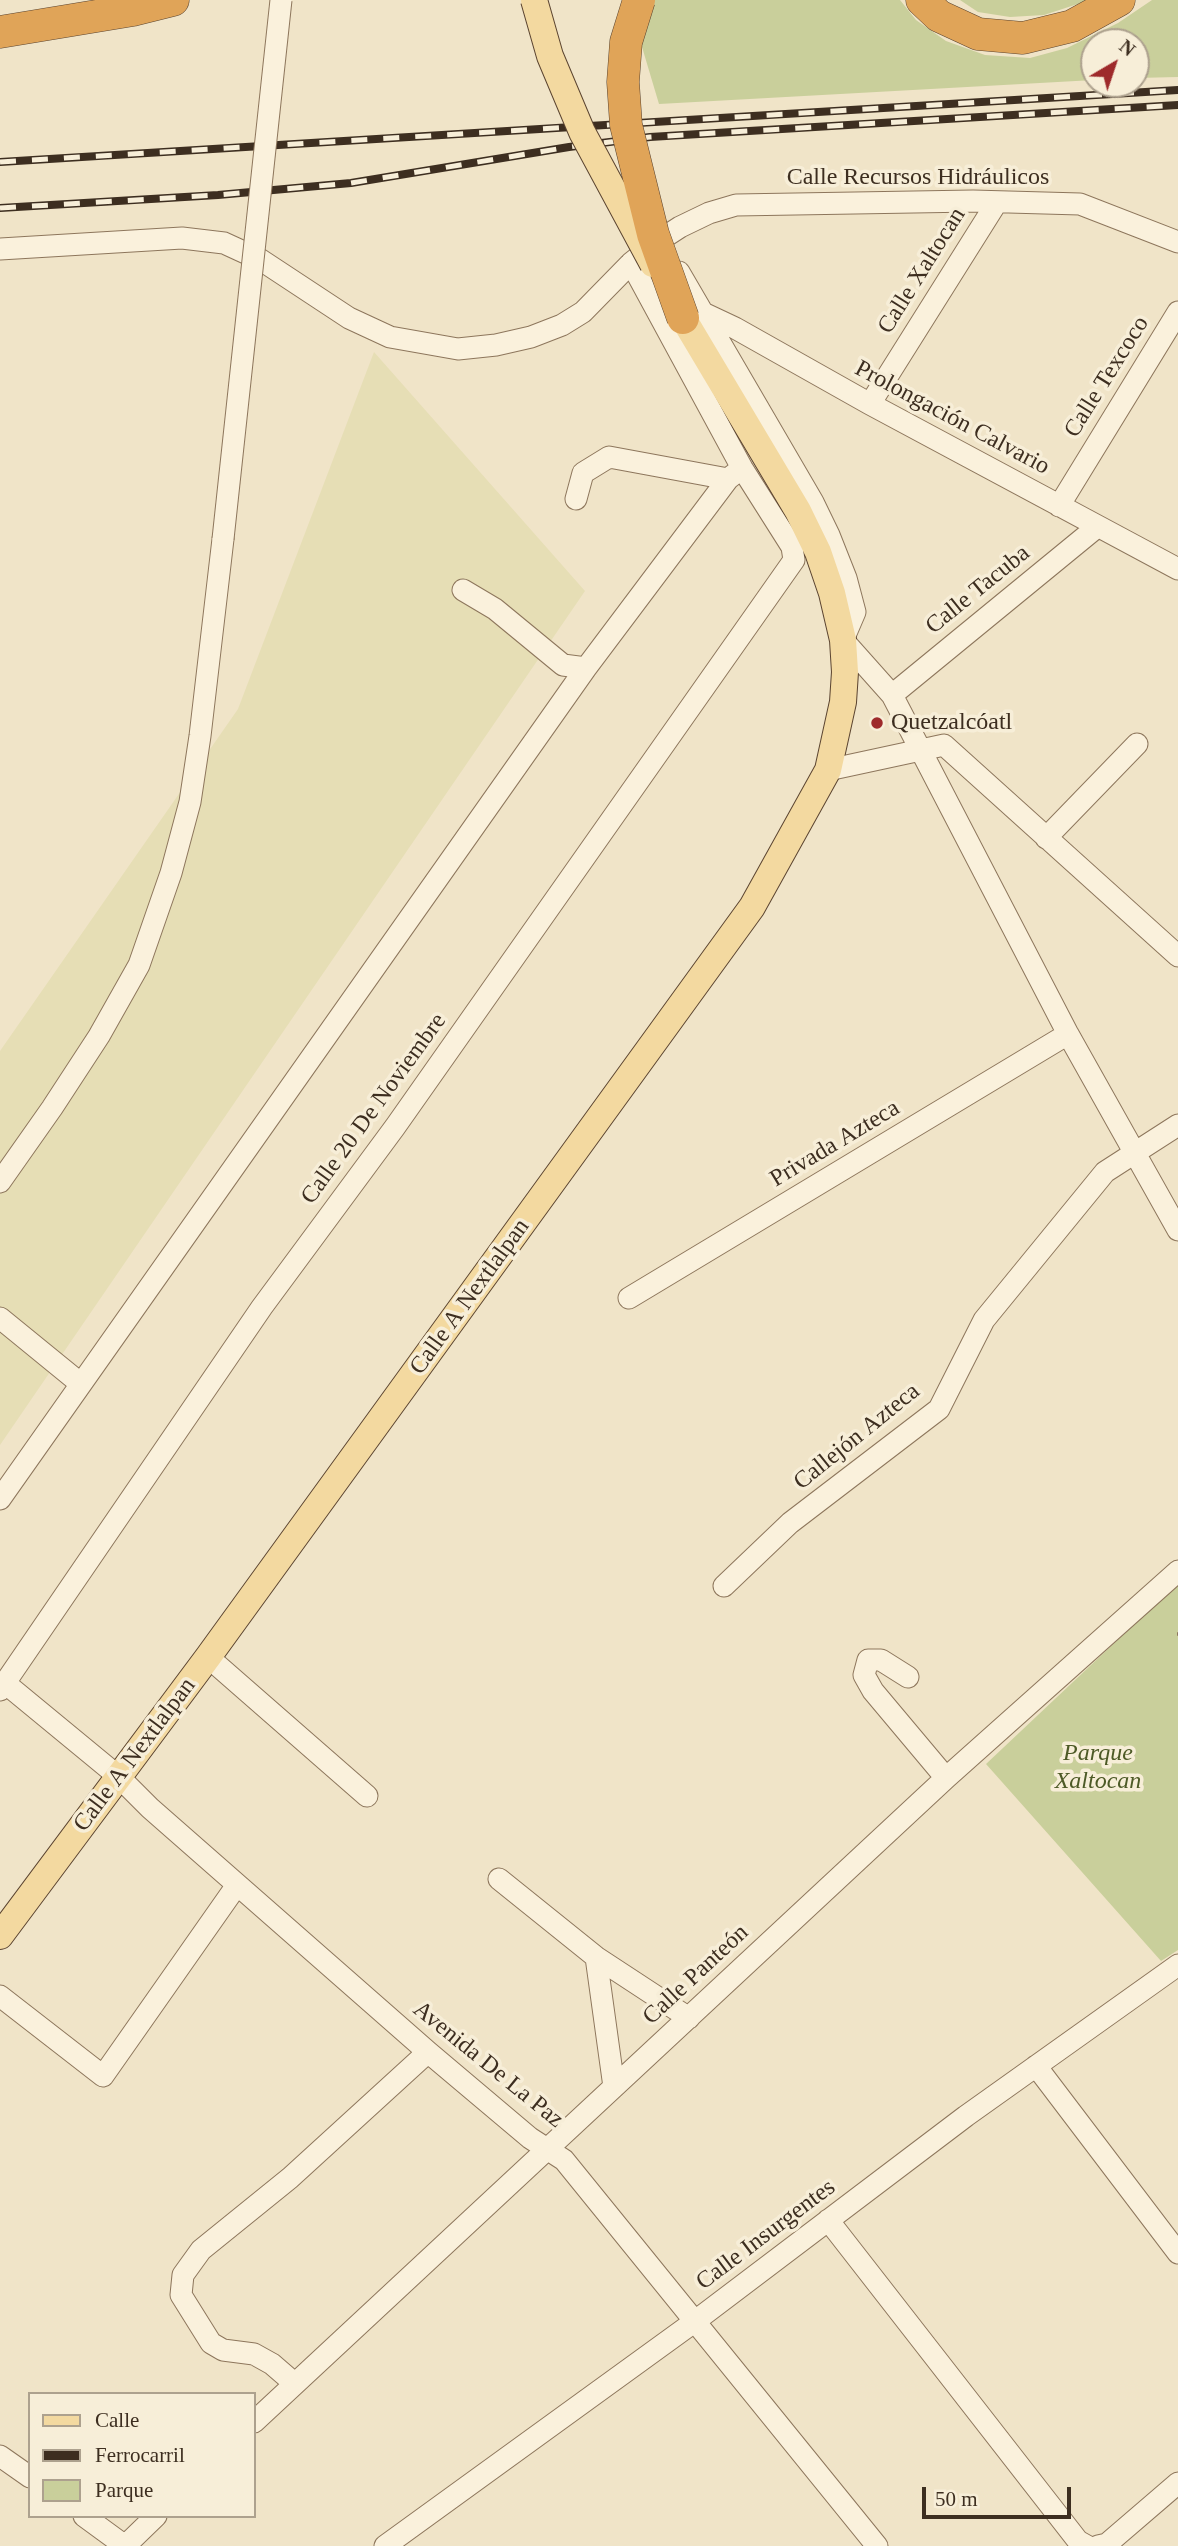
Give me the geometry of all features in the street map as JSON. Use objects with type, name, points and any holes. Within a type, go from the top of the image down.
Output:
[{"type":"highway","points":[[0,32],[133,10],[173,0]]},
{"type":"highway","points":[[639,0],[626,42],[623,82],[626,125],[653,234],[692,315]]},
{"type":"highway","points":[[922,0],[939,16],[978,34],[1023,38],[1072,26],[1119,0]]},
{"type":"main road","name":"Calle A Nextlalpan","points":[[0,1936],[208,1657],[752,907],[828,770],[843,702],[845,672],[840,629],[818,552],[798,511],[724,388],[692,315],[582,132],[550,56],[534,0]]},
{"type":"street","points":[[0,1182],[86,1056],[139,965],[167,887],[190,802],[223,540],[281,0]]},
{"type":"street","name":"Calle Recursos Hidráulicos","points":[[2,256],[182,238],[224,243],[261,260],[349,318],[390,337],[458,349],[496,345],[531,337],[562,325],[583,312],[631,263],[660,240],[709,213],[736,205],[997,202],[1080,204],[1178,242]]},
{"type":"street","name":"Calle Xaltocan","points":[[870,404],[997,202]]},
{"type":"street","points":[[660,240],[692,315],[813,502],[829,535],[846,578],[855,612],[840,629],[892,695],[1068,1034],[1178,1230]]},
{"type":"street","points":[[631,263],[735,473]]},
{"type":"street","name":"Calle Texcoco","points":[[1059,506],[1178,312]]},
{"type":"street","name":"Prolongación Calvario","points":[[692,315],[735,328],[1097,527],[1176,565]]},
{"type":"street","points":[[576,499],[583,473],[609,457],[735,473]]},
{"type":"street","points":[[0,1499],[586,668],[735,473]]},
{"type":"street","name":"Calle 20 De Noviembre","points":[[2,1687],[262,1307],[395,1128],[794,560],[792,547],[735,473]]},
{"type":"street","name":"Calle Tacuba","points":[[892,695],[1097,527]]},
{"type":"street","points":[[463,590],[495,609],[563,665],[586,668]]},
{"type":"street","points":[[1046,838],[1136,744]]},
{"type":"street","points":[[828,770],[944,745],[1178,956]]},
{"type":"street","name":"Privada Azteca","points":[[629,1298],[1068,1034]]},
{"type":"street","name":"Callejón Azteca","points":[[724,1586],[790,1523],[939,1409],[984,1320],[1105,1172],[1178,1125]]},
{"type":"street","points":[[0,1318],[81,1384]]},
{"type":"street","name":"Calle Panteón","points":[[256,2420],[946,1778],[1178,1571]]},
{"type":"street","points":[[208,1657],[367,1796]]},
{"type":"street","points":[[908,1677],[881,1660],[869,1661],[864,1675],[873,1692],[946,1778]]},
{"type":"street","name":"Avenida De La Paz","points":[[2,1687],[119,1777],[150,1808],[428,2052],[530,2138],[564,2160],[877,2546]]},
{"type":"street","points":[[499,1879],[596,1957],[689,2018]]},
{"type":"street","points":[[0,1996],[103,2076],[237,1885]]},
{"type":"street","points":[[596,1957],[614,2087]]},
{"type":"street","name":"Calle Insurgentes","points":[[385,2546],[410,2540],[828,2220],[1178,1965]]},
{"type":"street","points":[[294,2383],[272,2364],[254,2354],[223,2350],[211,2343],[181,2295],[183,2275],[201,2250],[290,2178],[428,2052]]},
{"type":"street","points":[[1036,2066],[1178,2253]]},
{"type":"street","points":[[828,2220],[1078,2541],[1087,2546]]},
{"type":"street","points":[[0,2456],[28,2476]]},
{"type":"street","points":[[1098,2546],[1107,2544],[1178,2483]]},
{"type":"street","points":[[87,2518],[125,2546],[154,2518]]},
{"type":"shaded area","points":[[374,352],[585,591],[0,1445],[0,1051],[238,709]]},
{"type":"green space","points":[[628,0],[900,0],[916,20],[946,41],[985,55],[1030,58],[1080,42],[1080,81],[659,104]]},
{"type":"green space","points":[[960,0],[1090,0],[1044,15],[1010,17],[978,12]]},
{"type":"green space","points":[[1152,0],[1178,0],[1178,77],[1150,78],[1150,28],[1108,28]]},
{"type":"green space","name":"Parque Xaltocan","points":[[1178,1583],[1178,1950],[1161,1961],[986,1764]]},
{"type":"railway","points":[[0,162],[1178,90]]},
{"type":"railway","points":[[0,208],[218,195],[351,183],[569,147],[650,137],[1178,105]]},
{"type":"place","name":"Quetzalcóatl","points":[[877,723]]}]
